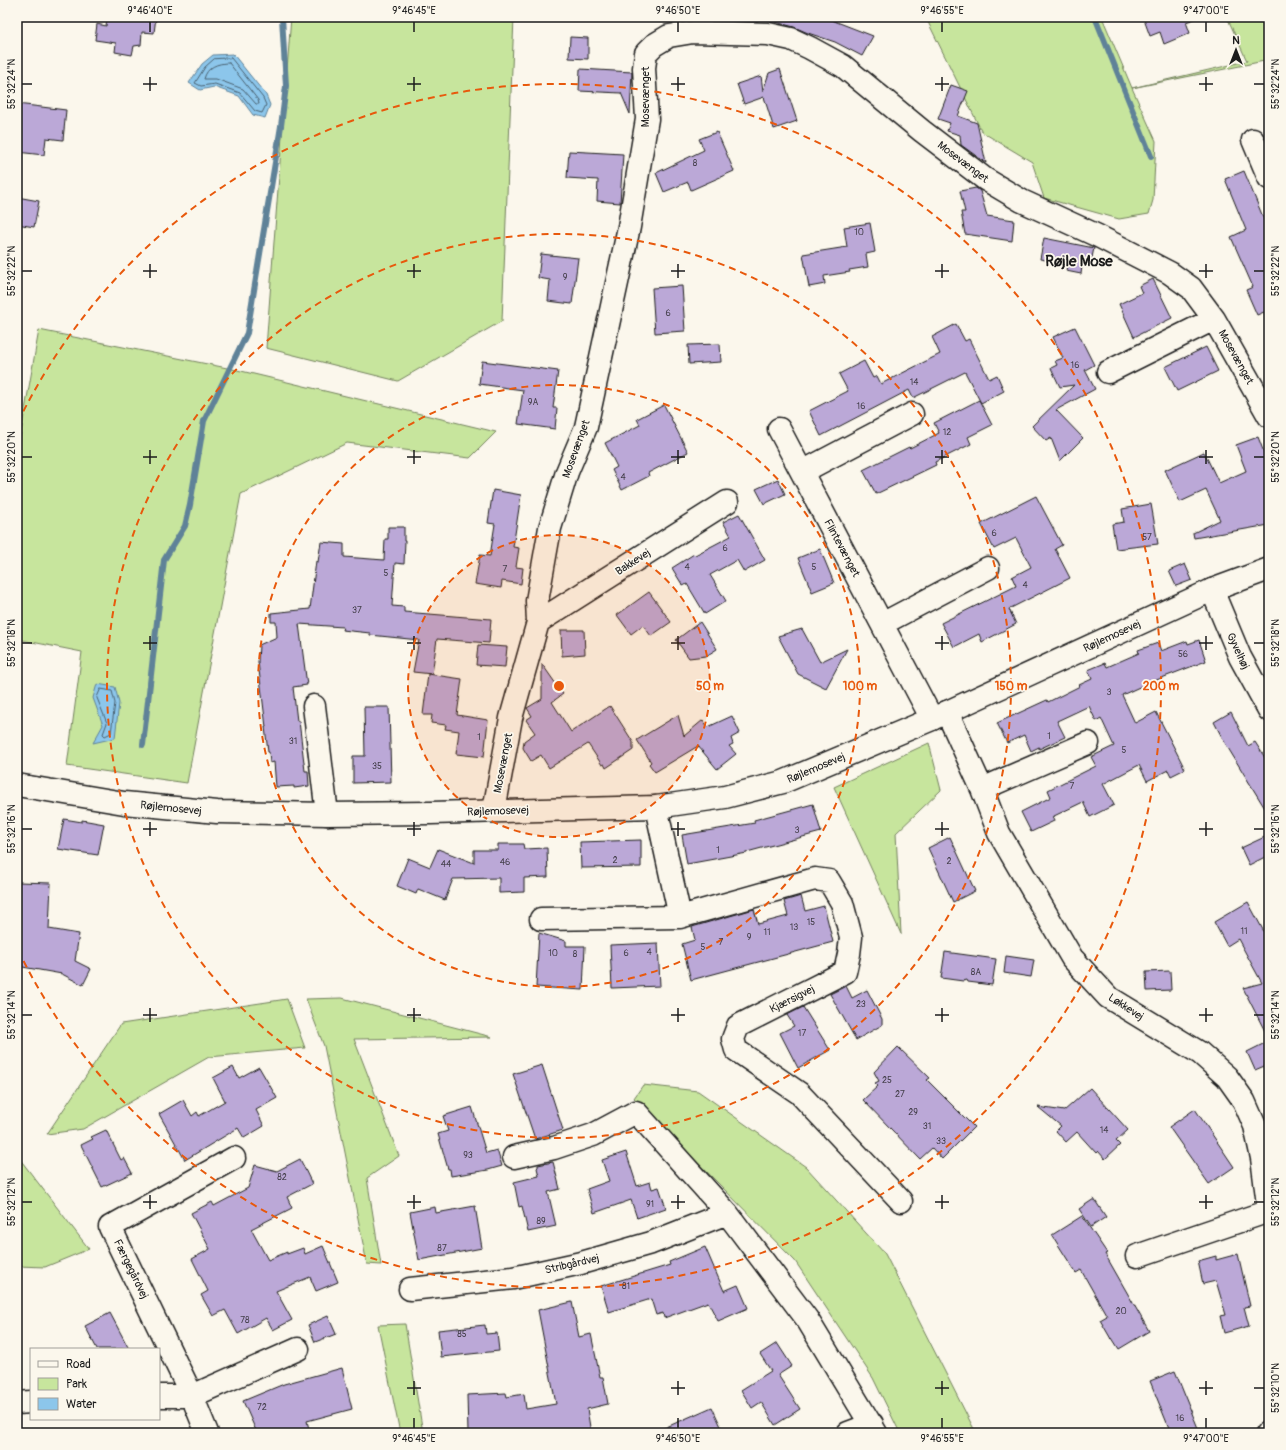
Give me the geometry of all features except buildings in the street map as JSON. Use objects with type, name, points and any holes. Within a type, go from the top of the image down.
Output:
[{"type":"street","name":"Mosevænget","points":[[494,810],[511,718],[538,622],[537,601],[550,528],[567,472],[586,427],[629,227],[647,119],[644,68],[646,53],[654,44],[669,36],[693,32],[768,34],[791,39],[843,66],[922,131],[985,179],[1022,201],[1098,236],[1170,273],[1191,288],[1214,319],[1269,416]]},
{"type":"street","points":[[1253,140],[1269,178]]},
{"type":"street","name":"Mosevænget","points":[[1108,372],[1214,319]]},
{"type":"street","points":[[802,472],[912,414]]},
{"type":"street","name":"Flintevænget","points":[[779,429],[882,624],[940,716]]},
{"type":"street","name":"Bakkevej","points":[[538,622],[727,502]]},
{"type":"street","points":[[882,624],[988,568]]},
{"type":"street","name":"Røjlemosevej","points":[[17,785],[124,803],[209,811],[327,814],[431,813],[494,810],[656,807],[725,797],[783,782],[940,716],[1212,590],[1269,569]]},
{"type":"street","name":"Gyvelhøj","points":[[1212,590],[1240,657],[1269,710]]},
{"type":"street","points":[[314,706],[327,814]]},
{"type":"street","name":"Løkkevej","points":[[940,716],[982,789],[999,833],[1072,958],[1108,997],[1200,1053],[1227,1077],[1244,1101],[1255,1126],[1262,1158],[1269,1211],[1137,1256]]},
{"type":"street","points":[[982,789],[1088,743]]},
{"type":"street","points":[[656,807],[680,917]]},
{"type":"street","name":"Kjærsigvej","points":[[541,919],[680,917],[815,879],[829,881],[842,903],[850,937],[849,954],[845,972],[738,1026],[733,1039],[736,1050],[799,1093],[900,1201]]},
{"type":"street","points":[[514,1157],[554,1148],[593,1135],[636,1112],[727,1213],[807,1319],[874,1429],[848,1433]]},
{"type":"street","name":"Færgegårdvej","points":[[207,1433],[192,1396],[110,1227],[234,1158]]},
{"type":"street","name":"Stribgårdvej","points":[[410,1289],[513,1278],[581,1263],[651,1243],[727,1213]]},
{"type":"street","points":[[160,1396],[192,1396],[298,1349]]},
{"type":"street","points":[[17,1402],[30,1402]]},
{"type":"green space","points":[[291,17],[514,17],[502,321],[398,381],[266,348]]},
{"type":"green space","points":[[920,17],[1102,17],[1156,141],[1153,200],[1149,214],[1119,219],[1044,198],[1032,162],[982,132],[927,20]]},
{"type":"green space","points":[[1227,17],[1269,17],[1269,60],[1132,88],[1247,61]]},
{"type":"green space","points":[[39,330],[237,370],[496,432],[470,458],[347,443],[241,494],[187,783],[67,766],[82,652],[17,639],[17,455]]},
{"type":"green space","points":[[929,743],[941,790],[896,833],[901,934],[834,787]]},
{"type":"green space","points":[[342,998],[492,1037],[354,1039],[399,1156],[367,1178],[381,1265],[367,1264],[324,1046],[306,999]]},
{"type":"green space","points":[[287,999],[305,1048],[209,1057],[83,1129],[47,1134],[121,1024]]},
{"type":"green space","points":[[643,1085],[698,1091],[806,1167],[885,1254],[976,1433],[900,1433],[873,1378],[795,1261],[634,1098]]},
{"type":"green space","points":[[19,1158],[89,1249],[45,1267],[17,1266],[17,1161]]},
{"type":"green space","points":[[405,1324],[423,1433],[400,1433],[378,1325]]},
{"type":"water","points":[[233,54],[266,95],[270,105],[265,118],[253,115],[239,96],[214,87],[200,90],[189,83],[202,64],[213,55]]},
{"type":"water","points":[[97,684],[115,687],[119,703],[115,738],[93,743],[103,725],[93,698]]},
{"type":"waterway","points":[[143,745],[164,560],[185,526],[204,421],[247,333],[281,126],[286,86],[282,17]]},
{"type":"waterway","points":[[1095,17],[1151,156]]},
{"type":"district","name":"Røjle Mose","points":[[1079,261]]}]
